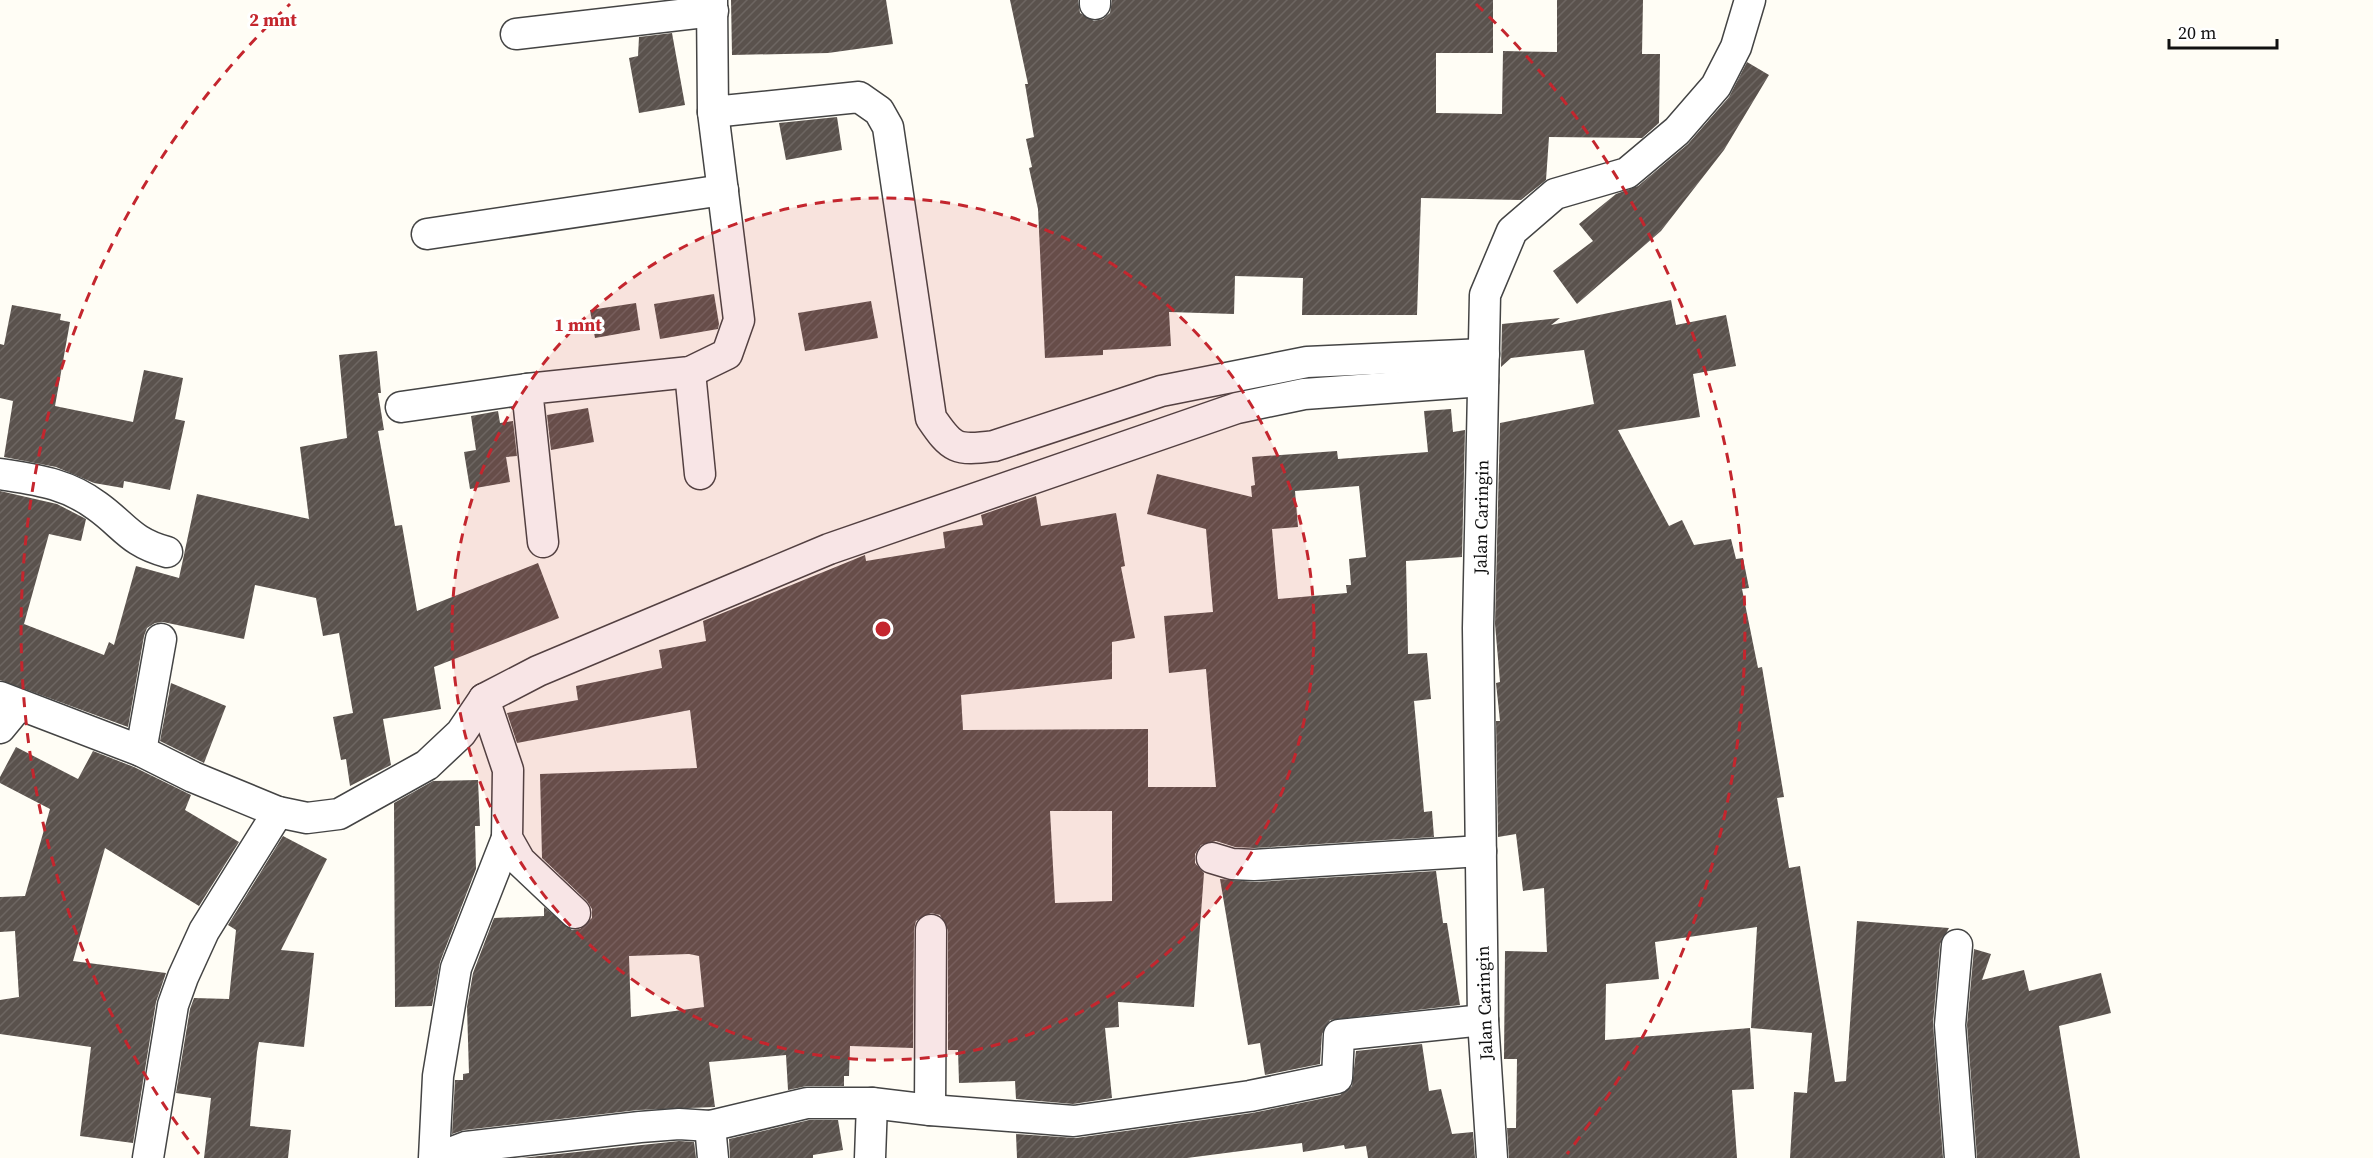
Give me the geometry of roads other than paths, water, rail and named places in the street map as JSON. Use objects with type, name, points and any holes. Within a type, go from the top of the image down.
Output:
[{"type":"street","name":"Jalan Caringin","points":[[1492,1158],[1483,1020],[1478,628],[1485,295],[1512,231],[1555,194],[1627,173],[1677,130],[1716,86],[1737,47],[1750,0]]},
{"type":"street","points":[[401,407],[527,389],[690,372],[727,354],[739,320],[713,112],[713,6],[516,34]]},
{"type":"street","points":[[713,112],[859,97],[879,111],[888,128],[931,418],[947,441],[970,449],[994,446],[1161,391],[1307,362],[1484,368]]},
{"type":"street","points":[[427,234],[723,190]]},
{"type":"street","points":[[0,728],[10,701],[141,750],[193,777],[278,812],[306,818],[339,814],[427,765],[461,733],[484,699],[538,671],[829,549],[1237,408],[1304,394],[1484,368]]},
{"type":"street","points":[[690,372],[700,474]]},
{"type":"street","points":[[527,389],[543,542]]},
{"type":"street","points":[[994,446],[1005,487]]},
{"type":"street","points":[[0,474],[53,482],[98,507],[117,525],[146,546],[167,552]]},
{"type":"street","points":[[141,750],[161,639]]},
{"type":"street","points":[[484,699],[508,770],[507,838],[456,968],[438,1076],[435,1158],[466,1148],[640,1127],[679,1124],[710,1126],[807,1103],[872,1103],[930,1110],[1074,1121],[1239,1098],[1337,1078],[1340,1035],[1483,1020]]},
{"type":"street","points":[[148,1158],[173,1005],[183,977],[204,931],[278,812]]},
{"type":"street","points":[[507,838],[520,861],[575,913]]},
{"type":"street","points":[[1212,858],[1232,864],[1254,865],[1481,851]]},
{"type":"street","points":[[930,1110],[931,930]]},
{"type":"street","points":[[1957,945],[1950,1025],[1960,1158]]},
{"type":"street","points":[[870,1158],[872,1103]]},
{"type":"street","points":[[710,1126],[713,1158]]}]
